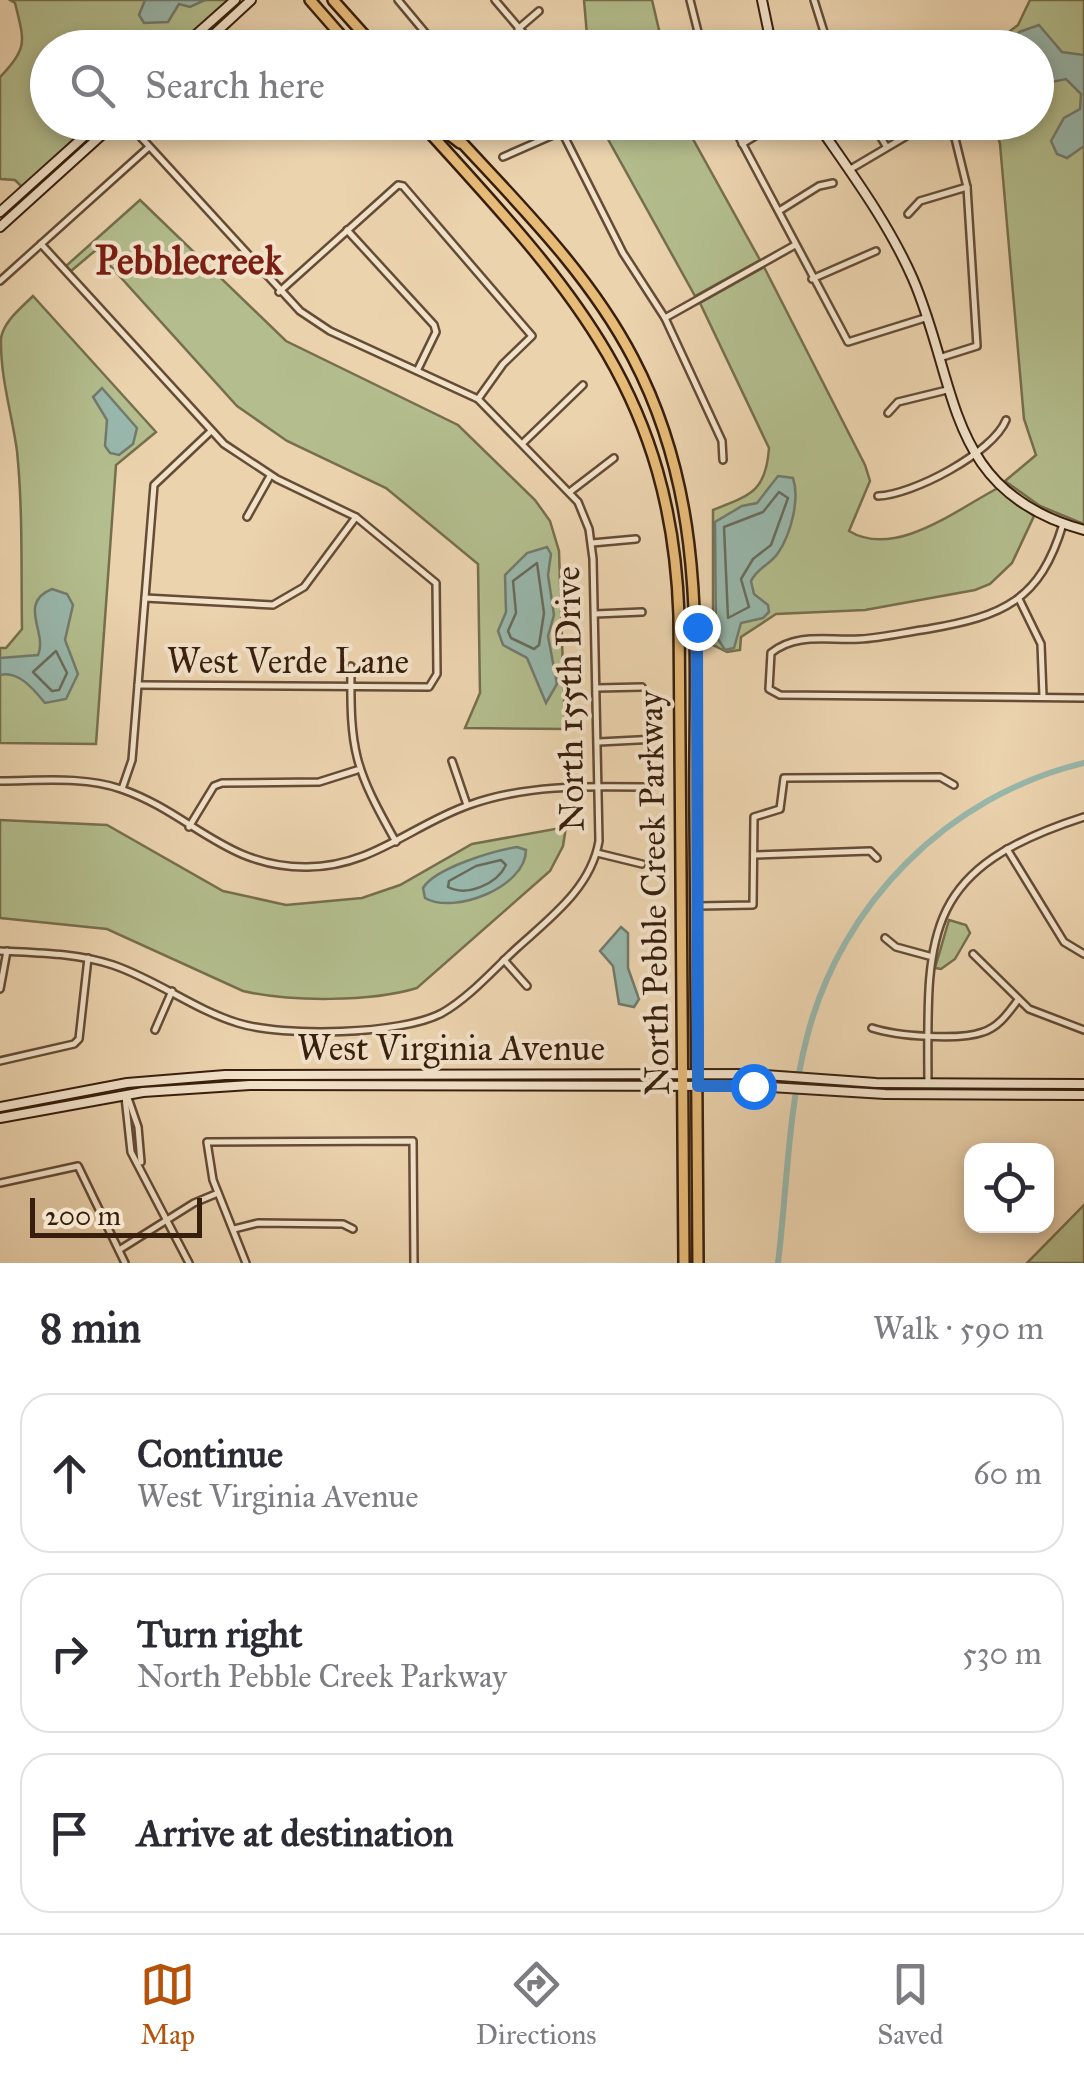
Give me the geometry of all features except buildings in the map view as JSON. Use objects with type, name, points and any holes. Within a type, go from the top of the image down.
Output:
[{"type":"main road","points":[[201,30],[235,0]]},
{"type":"main road","points":[[218,30],[251,0]]},
{"type":"main road","points":[[310,0],[336,30]]},
{"type":"main road","points":[[333,0],[360,30]]},
{"type":"main road","points":[[762,0],[768,30]]},
{"type":"main road","points":[[0,212],[80,140]]},
{"type":"main road","points":[[0,227],[96,140]]},
{"type":"main road","name":"North Pebble Creek Parkway","points":[[436,140],[580,306],[621,374],[640,418],[676,554],[684,1263]]},
{"type":"main road","points":[[455,140],[463,144]]},
{"type":"main road","name":"North Pebble Creek Parkway","points":[[459,140],[589,287],[650,396],[674,461],[693,550],[697,618],[698,1263]]},
{"type":"main road","points":[[828,140],[891,235],[928,317],[959,426],[974,453],[1003,487],[1063,524],[1084,530]]},
{"type":"main road","points":[[679,738],[696,738]]},
{"type":"main road","points":[[682,906],[696,906]]},
{"type":"main road","name":"West Virginia Avenue","points":[[0,1107],[126,1082],[225,1075],[684,1081]]},
{"type":"main road","name":"West Virginia Avenue","points":[[0,1118],[126,1094],[232,1086],[684,1081],[790,1076],[928,1089],[1084,1084]]},
{"type":"main road","name":"West Virginia Avenue","points":[[698,1080],[810,1088],[1084,1094]]},
{"type":"street","points":[[398,0],[423,30]]},
{"type":"street","points":[[495,0],[518,29],[539,11]]},
{"type":"street","points":[[690,0],[698,30]]},
{"type":"street","points":[[814,0],[823,30]]},
{"type":"street","points":[[143,140],[278,292],[330,330],[478,399],[571,491],[614,458]]},
{"type":"street","points":[[503,156],[541,140]]},
{"type":"street","points":[[564,140],[622,254],[665,318],[722,441],[723,460]]},
{"type":"street","points":[[740,140],[848,342],[928,317]]},
{"type":"street","points":[[742,144],[749,140]]},
{"type":"street","points":[[882,140],[886,146]]},
{"type":"street","points":[[849,170],[900,140]]},
{"type":"street","points":[[940,358],[978,346],[966,187],[956,140]]},
{"type":"street","points":[[0,281],[149,147]]},
{"type":"street","points":[[779,211],[819,186],[833,183]]},
{"type":"street","points":[[278,292],[398,184],[486,278],[532,336],[503,364],[478,399]]},
{"type":"street","points":[[908,214],[920,201],[966,187]]},
{"type":"street","points":[[347,230],[436,332],[418,369]]},
{"type":"street","points":[[41,244],[210,432],[241,459],[356,517],[304,587],[290,598],[252,606],[145,598]]},
{"type":"street","points":[[665,318],[795,245]]},
{"type":"street","points":[[812,279],[876,252]]},
{"type":"street","points":[[524,442],[583,385]]},
{"type":"street","points":[[888,413],[898,402],[947,390]]},
{"type":"street","points":[[878,496],[890,496],[953,469],[1002,432],[1006,420]]},
{"type":"street","points":[[122,790],[132,760],[154,485],[210,432]]},
{"type":"street","points":[[247,517],[270,476]]},
{"type":"street","name":"North 155th Drive","points":[[571,491],[592,544],[599,742],[596,853]]},
{"type":"street","name":"West Verde Lane","points":[[138,685],[429,687],[436,682],[436,583],[356,517]]},
{"type":"street","points":[[1063,524],[1038,581],[1019,599],[978,619],[862,640],[791,640],[771,653],[772,694],[1084,698]]},
{"type":"street","points":[[592,544],[636,538]]},
{"type":"street","points":[[1019,599],[1041,644],[1043,697]]},
{"type":"street","points":[[595,614],[642,612]]},
{"type":"street","points":[[351,666],[351,732],[358,770],[396,842]]},
{"type":"street","points":[[598,688],[642,687]]},
{"type":"street","points":[[599,742],[657,738]]},
{"type":"street","points":[[452,762],[467,806]]},
{"type":"street","points":[[189,826],[214,786],[222,782],[320,782],[358,770]]},
{"type":"street","points":[[696,906],[753,905],[756,815],[780,809],[782,781],[793,776],[940,778],[954,785]]},
{"type":"street","points":[[0,781],[92,782],[122,790],[239,856],[288,866],[355,861],[467,806],[555,788],[642,786]]},
{"type":"street","points":[[928,1089],[929,956],[948,904],[1007,849],[1084,817]]},
{"type":"street","points":[[1007,849],[1064,942],[1084,954]]},
{"type":"street","points":[[754,855],[845,850],[870,851],[878,858]]},
{"type":"street","points":[[0,989],[4,951],[88,958],[172,991],[223,1018],[259,1028],[398,1028],[422,1022],[452,1006],[573,895],[596,853],[642,864]]},
{"type":"street","points":[[885,938],[896,948],[929,956]]},
{"type":"street","points":[[973,954],[1018,1000],[1050,1020],[1084,1030]]},
{"type":"street","points":[[0,1061],[74,1044],[79,1039],[88,958]]},
{"type":"street","points":[[504,960],[527,986]]},
{"type":"street","points":[[155,1030],[172,991]]},
{"type":"street","points":[[872,1028],[890,1034],[984,1032],[1004,1018],[1018,1000]]},
{"type":"street","points":[[126,1094],[138,1131],[141,1164]]},
{"type":"street","points":[[126,1094],[131,1152],[141,1164],[189,1263]]},
{"type":"street","points":[[127,1133],[138,1131]]},
{"type":"street","points":[[246,1263],[218,1193],[207,1142],[413,1141],[414,1263]]},
{"type":"street","points":[[0,1182],[78,1166],[125,1263]]},
{"type":"street","points":[[119,1250],[218,1193]]},
{"type":"street","points":[[234,1229],[258,1223],[344,1224],[353,1229]]},
{"type":"green space","points":[[10,0],[230,0],[196,30],[30,30],[30,140],[75,140],[22,187],[15,180],[0,179],[0,77],[16,58],[22,43],[15,3]]},
{"type":"green space","points":[[584,0],[652,0],[659,30],[587,30]]},
{"type":"green space","points":[[1030,0],[1084,0],[1084,524],[1040,506],[1005,481],[1036,455],[1024,419],[999,140],[1054,140],[1054,30],[1011,30]]},
{"type":"green space","points":[[608,140],[693,140],[760,260],[695,296]]},
{"type":"green space","points":[[140,200],[286,341],[458,425],[535,500],[550,521],[559,551],[565,729],[465,728],[480,693],[478,564],[386,488],[287,441],[237,406],[96,250],[71,271],[66,266]]},
{"type":"green space","points":[[764,267],[865,465],[870,481],[849,531],[867,538],[905,536],[945,519],[998,488],[1034,516],[1012,563],[990,584],[865,610],[776,614],[741,637],[740,650],[727,652],[713,645],[713,510],[754,490],[764,474],[769,448],[700,303]]},
{"type":"green space","points":[[33,296],[156,432],[116,465],[96,744],[0,743],[0,648],[6,648],[22,629],[19,473],[1,338],[9,320]]},
{"type":"green space","points":[[0,820],[107,825],[223,891],[286,905],[362,898],[400,885],[472,844],[566,827],[563,846],[550,871],[417,988],[330,999],[243,991],[107,929],[0,918]]},
{"type":"green space","points":[[949,920],[966,925],[970,933],[955,959],[941,969],[935,968]]},
{"type":"green space","points":[[1084,1205],[1084,1263],[1027,1263]]},
{"type":"water","points":[[145,0],[205,0],[190,7],[179,4],[168,22],[144,23],[139,15]]},
{"type":"water","points":[[1054,43],[1062,52],[1084,55],[1084,146],[1067,158],[1057,154],[1051,141],[1064,118],[1080,109],[1081,94],[1066,79],[1054,81]]},
{"type":"water","points":[[102,388],[137,428],[133,444],[119,455],[110,453],[105,446],[107,420],[93,397]]},
{"type":"water","points":[[778,476],[793,478],[793,516],[778,553],[751,581],[754,594],[768,605],[769,612],[763,618],[741,623],[734,648],[725,650],[716,636],[715,522],[742,506],[757,503]]},
{"type":"water","points":[[547,547],[551,554],[548,575],[554,615],[548,636],[557,684],[546,703],[527,658],[503,645],[498,631],[506,612],[505,575],[527,553]]},
{"type":"water","points":[[52,589],[67,594],[73,605],[65,640],[78,674],[66,699],[45,703],[20,678],[0,675],[0,658],[38,655],[36,602]]},
{"type":"water","points":[[517,847],[526,850],[523,863],[502,886],[453,903],[425,898],[423,888],[439,874],[480,856]]},
{"type":"water","points":[[621,927],[628,933],[628,968],[639,999],[634,1007],[619,1004],[613,966],[600,951]]},
{"type":"waterway","points":[[778,1263],[801,1065],[823,988],[846,942],[874,900],[946,828],[989,800],[1035,778],[1084,763]]},
{"type":"district","name":"Pebblecreek","points":[[189,260]]},
{"type":"route","points":[[697,627],[698,1086],[753,1086]]}]
